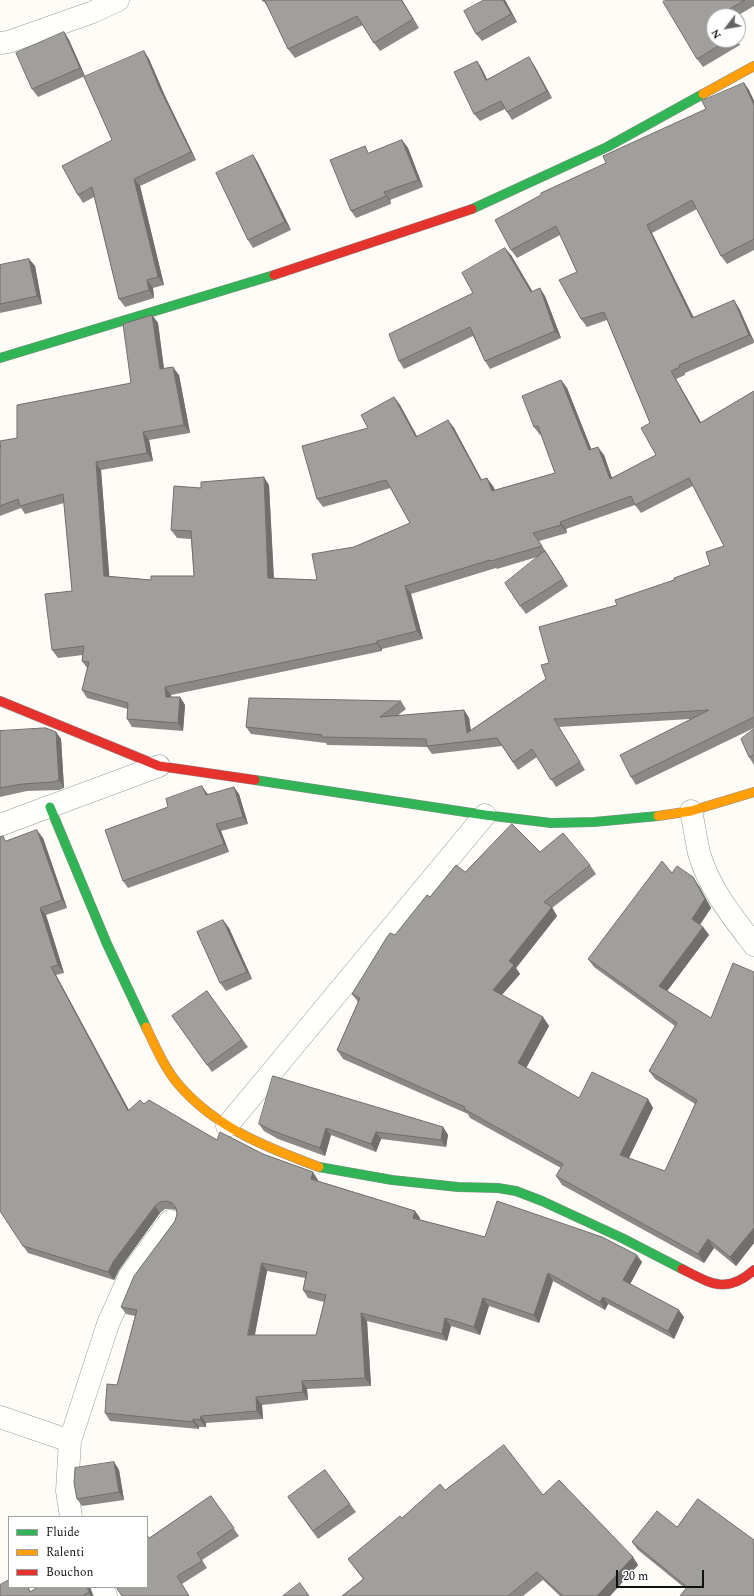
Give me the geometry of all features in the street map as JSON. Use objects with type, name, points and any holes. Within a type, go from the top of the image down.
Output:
[{"type":"street","points":[[0,43],[8,42],[94,12],[118,0]]},
{"type":"street","points":[[0,358],[265,278],[471,209],[606,147],[754,66]]},
{"type":"street","points":[[0,701],[159,766],[485,815],[551,823],[594,822],[648,818],[692,811],[754,792]]},
{"type":"street","points":[[0,825],[159,766]]},
{"type":"street","points":[[50,807],[108,944],[157,1050],[178,1084],[201,1108],[227,1126],[273,1150],[322,1168],[392,1180],[458,1187],[498,1188],[516,1191],[542,1201],[622,1238],[712,1284],[731,1284],[745,1278],[754,1270]]},
{"type":"street","points":[[692,811],[700,854],[712,886],[754,945]]},
{"type":"street","points":[[227,1126],[485,815]]},
{"type":"street","points":[[71,1516],[67,1491],[70,1442],[108,1324],[129,1276],[170,1221]]},
{"type":"street","points":[[0,1417],[70,1442]]},
{"type":"building","points":[[263,0],[401,0],[413,19],[374,43],[357,16],[288,49],[265,1]]},
{"type":"building","points":[[484,0],[503,0],[511,14],[476,34],[464,11]]},
{"type":"building","points":[[665,0],[745,0],[731,8],[706,8],[706,48],[715,48],[697,59],[663,2]]},
{"type":"building","points":[[64,32],[80,68],[32,89],[16,53]]},
{"type":"building","points":[[144,51],[160,89],[191,152],[134,179],[158,277],[147,280],[149,290],[119,299],[92,187],[78,195],[62,166],[112,140],[84,77]]},
{"type":"building","points":[[529,57],[547,91],[507,112],[501,101],[474,114],[454,72],[477,61],[486,80]]},
{"type":"building","points":[[744,83],[754,105],[754,239],[721,256],[692,200],[647,225],[692,318],[734,300],[749,335],[679,365],[680,367],[671,371],[700,423],[754,391],[754,717],[631,777],[620,755],[709,710],[554,719],[580,762],[551,780],[532,749],[513,762],[497,738],[427,746],[426,739],[321,737],[322,735],[246,727],[249,698],[401,701],[380,717],[464,710],[467,733],[546,679],[541,665],[549,663],[539,627],[617,605],[615,600],[674,580],[674,578],[710,565],[706,552],[724,546],[689,478],[635,505],[631,496],[560,522],[561,525],[533,533],[542,546],[405,586],[417,631],[377,641],[377,643],[165,687],[166,697],[180,697],[178,723],[127,719],[128,703],[82,690],[89,662],[82,661],[84,646],[52,650],[45,594],[72,591],[63,494],[20,506],[18,499],[0,506],[0,441],[17,438],[17,405],[131,383],[123,324],[152,315],[160,369],[173,367],[184,425],[143,432],[147,453],[96,462],[104,576],[151,580],[151,576],[194,576],[191,531],[171,530],[174,486],[201,488],[201,482],[264,477],[268,578],[317,580],[312,554],[354,547],[410,523],[386,480],[317,499],[302,446],[368,428],[361,415],[394,397],[416,437],[448,420],[481,480],[487,478],[492,491],[555,473],[538,426],[534,427],[522,396],[561,380],[589,450],[598,447],[610,479],[656,455],[641,428],[650,423],[604,312],[581,319],[559,280],[577,272],[556,226],[511,250],[495,220],[541,195],[541,193],[606,163],[603,156],[706,109],[702,101]]},
{"type":"building","points":[[402,140],[418,180],[384,192],[386,196],[351,211],[330,160],[365,146],[368,153]]},
{"type":"building","points":[[253,155],[285,222],[248,240],[216,173]]},
{"type":"building","points":[[505,248],[531,292],[540,288],[555,331],[485,361],[470,327],[399,361],[389,334],[473,293],[462,273]]},
{"type":"building","points":[[29,259],[37,296],[0,304],[0,265]]},
{"type":"building","points":[[545,551],[563,579],[520,606],[505,583]]},
{"type":"building","points":[[46,728],[56,732],[59,780],[0,788],[0,731]]},
{"type":"building","points":[[754,729],[754,755],[749,757],[741,739]]},
{"type":"building","points":[[202,786],[206,795],[234,787],[243,817],[216,824],[224,844],[123,881],[105,830],[168,807],[166,799]]},
{"type":"building","points":[[512,824],[540,852],[563,833],[590,865],[544,902],[552,907],[509,961],[514,965],[493,990],[543,1017],[518,1063],[579,1098],[592,1072],[648,1099],[620,1155],[665,1171],[697,1100],[649,1071],[677,1023],[588,959],[662,861],[672,873],[677,866],[693,877],[705,899],[692,919],[703,927],[659,986],[711,1018],[733,963],[754,972],[754,1228],[730,1257],[708,1239],[698,1254],[556,1176],[563,1164],[464,1109],[465,1107],[337,1050],[360,998],[352,994],[390,933],[395,935],[427,895],[430,897],[456,865],[465,872]]},
{"type":"building","points":[[37,830],[62,900],[40,908],[58,965],[51,967],[128,1111],[140,1100],[144,1104],[149,1100],[217,1140],[220,1132],[263,1154],[313,1172],[311,1179],[415,1211],[413,1218],[485,1237],[497,1201],[602,1237],[637,1255],[623,1280],[679,1310],[668,1331],[603,1297],[600,1302],[548,1273],[534,1315],[483,1298],[474,1327],[445,1318],[442,1334],[361,1313],[365,1378],[302,1381],[303,1392],[256,1397],[257,1411],[201,1416],[200,1420],[193,1419],[193,1422],[105,1413],[107,1384],[117,1385],[137,1310],[121,1307],[134,1276],[175,1221],[177,1214],[176,1208],[172,1203],[166,1201],[160,1202],[155,1206],[113,1262],[108,1272],[23,1246],[0,1211],[0,837],[3,836],[5,841]],"holes":[[[262,1263],[307,1272],[303,1290],[326,1295],[316,1335],[248,1335]]]},
{"type":"building","points":[[223,920],[247,972],[220,983],[197,932]]},
{"type":"building","points":[[207,991],[242,1040],[207,1065],[172,1016]]},
{"type":"building","points":[[273,1076],[443,1127],[441,1140],[376,1132],[371,1144],[326,1128],[320,1148],[273,1131],[259,1124]]},
{"type":"building","points":[[504,1445],[543,1495],[559,1480],[633,1557],[597,1596],[563,1596],[537,1572],[508,1596],[342,1596],[364,1579],[348,1559],[400,1516],[402,1518],[440,1484],[445,1490]]},
{"type":"building","points":[[114,1462],[119,1492],[77,1499],[74,1483],[75,1468]]},
{"type":"building","points":[[325,1470],[350,1504],[313,1531],[288,1497]]},
{"type":"building","points":[[211,1496],[234,1528],[197,1553],[202,1561],[177,1576],[189,1596],[122,1596],[117,1588],[148,1588],[148,1536],[149,1538]]},
{"type":"building","points":[[698,1499],[754,1540],[754,1596],[680,1596],[687,1587],[632,1542],[657,1511],[677,1527]]},
{"type":"building","points":[[8,1581],[8,1588],[28,1588],[30,1592],[36,1588],[87,1588],[89,1592],[82,1596],[0,1596],[0,1585]]},
{"type":"building","points":[[300,1583],[309,1596],[283,1596]]},
{"type":"traffic: fast","points":[[472,209],[607,147],[703,94]]},
{"type":"traffic: fast","points":[[0,358],[274,275]]},
{"type":"traffic: fast","points":[[255,780],[485,815],[551,823],[594,822],[658,816]]},
{"type":"traffic: fast","points":[[50,807],[107,944],[146,1027]]},
{"type":"traffic: fast","points":[[319,1167],[392,1180],[458,1187],[498,1188],[516,1191],[542,1201],[622,1238],[682,1269]]},
{"type":"traffic: slow","points":[[703,94],[754,66]]},
{"type":"traffic: slow","points":[[658,816],[691,811],[754,792]]},
{"type":"traffic: slow","points":[[146,1027],[174,1079],[209,1113],[226,1125],[262,1144],[319,1167]]},
{"type":"traffic: jam","points":[[274,275],[472,209]]},
{"type":"traffic: jam","points":[[0,701],[159,766],[255,780]]},
{"type":"traffic: jam","points":[[682,1269],[701,1279],[718,1284],[735,1282],[744,1278],[754,1270]]}]
